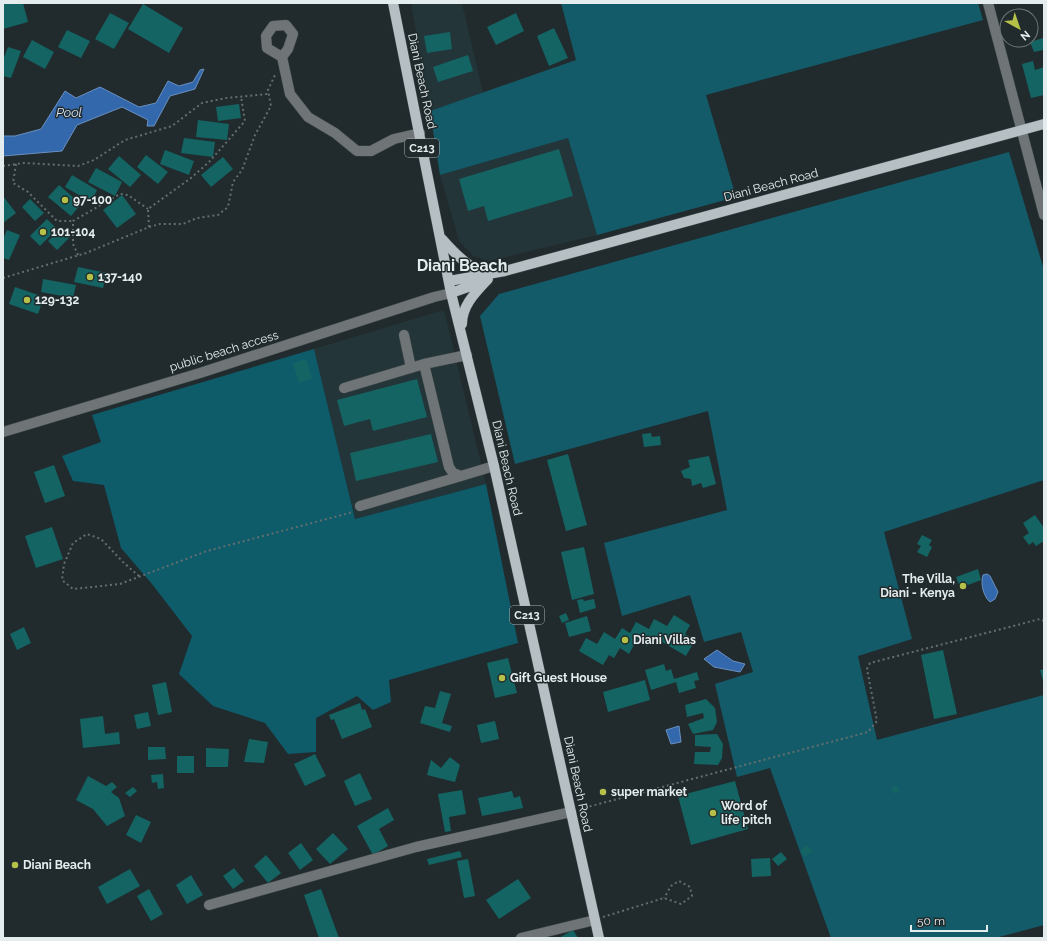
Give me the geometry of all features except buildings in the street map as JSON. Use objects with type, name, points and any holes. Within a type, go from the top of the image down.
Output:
[{"type":"main road","name":"Diani Beach Road","points":[[392,3],[442,239],[449,281],[494,466],[599,938]]},
{"type":"main road","name":"Diani Beach Road","points":[[486,277],[1044,124]]},
{"type":"main road","points":[[442,239],[459,258],[486,277]]},
{"type":"main road","points":[[449,281],[486,277]]},
{"type":"main road","points":[[452,293],[486,277]]},
{"type":"main road","points":[[462,332],[462,318],[469,300],[486,277]]},
{"type":"street","points":[[988,3],[1044,215]]},
{"type":"street","points":[[282,57],[286,69],[290,94],[308,117],[336,133],[357,151],[371,152],[394,139],[420,133]]},
{"type":"street","points":[[434,297],[449,281]]},
{"type":"street","name":"public beach access","points":[[3,432],[200,373],[434,297],[452,293]]},
{"type":"street","points":[[404,335],[411,368]]},
{"type":"street","points":[[344,388],[424,364],[467,355]]},
{"type":"street","points":[[424,364],[449,467],[454,473],[461,476]]},
{"type":"street","points":[[360,508],[494,466]]},
{"type":"street","points":[[209,905],[416,847],[571,812]]},
{"type":"street","points":[[521,938],[594,920]]},
{"type":"path","points":[[3,278],[78,255],[148,227],[160,224],[183,224],[197,218],[218,215],[228,207],[233,182],[242,170],[255,135],[270,106],[268,90],[278,71],[286,69]]},
{"type":"path","points":[[3,166],[16,164],[78,166],[94,160],[125,140],[172,126],[202,104],[226,98],[268,94]]},
{"type":"path","points":[[148,209],[191,178],[209,162],[237,131],[245,121],[241,97]]},
{"type":"path","points":[[16,164],[13,183],[28,192],[57,220],[73,221],[120,194],[128,195],[148,209]]},
{"type":"path","points":[[148,209],[148,227]]},
{"type":"path","points":[[73,221],[73,244],[78,255]]},
{"type":"path","points":[[140,576],[124,563],[101,539],[87,534],[72,543],[64,564],[62,580],[73,589],[120,584],[207,551],[360,508]]},
{"type":"path","points":[[571,812],[868,732],[877,721],[867,669],[870,663],[1040,619],[1044,621]]},
{"type":"path","points":[[594,920],[664,898],[681,904],[692,896],[690,887],[679,881],[671,886],[664,898]]},
{"type":"shaded area","points":[[411,3],[462,3],[483,93],[430,111]]},
{"type":"shaded area","points":[[561,3],[978,3],[983,20],[706,95],[736,197],[597,235],[568,138],[440,175],[430,111],[576,60]]},
{"type":"shaded area","points":[[568,138],[597,235],[489,261],[473,256],[459,241],[440,175]]},
{"type":"shaded area","points":[[1009,152],[1044,270],[1044,480],[884,532],[912,639],[858,656],[877,740],[1044,695],[1044,925],[995,938],[831,938],[770,768],[737,777],[715,684],[753,672],[741,632],[704,642],[690,595],[622,616],[604,543],[727,510],[708,411],[515,464],[480,316],[499,294]]},
{"type":"shaded area","points":[[444,310],[486,484],[355,519],[314,349]]},
{"type":"shaded area","points":[[314,349],[355,519],[486,484],[518,643],[389,680],[391,702],[373,710],[357,696],[316,718],[316,752],[288,754],[265,723],[213,706],[179,674],[192,636],[152,584],[121,548],[104,485],[73,481],[62,456],[101,442],[92,415]]},
{"type":"water","name":"Pool","points":[[204,69],[195,89],[170,96],[154,126],[147,126],[148,120],[122,107],[77,125],[62,151],[3,156],[3,136],[15,136],[41,129],[65,91],[76,98],[100,87],[139,107],[156,103],[168,81],[179,86],[193,82],[200,70]]},
{"type":"water","points":[[987,574],[990,576],[998,592],[995,599],[990,602],[986,597],[982,586],[983,575]]},
{"type":"water","points":[[717,650],[733,661],[745,664],[740,672],[714,667],[704,659]]},
{"type":"water","points":[[679,726],[681,742],[671,744],[666,730]]},
{"type":"place","name":"97-100","points":[[65,200]]},
{"type":"place","name":"101-104","points":[[43,232]]},
{"type":"place","name":"137-140","points":[[90,277]]},
{"type":"place","name":"129-132","points":[[27,300]]},
{"type":"place","name":"The Villa, Diani - Kenya","points":[[963,586]]},
{"type":"place","name":"Diani Villas","points":[[625,640]]},
{"type":"place","name":"Gift Guest House","points":[[502,678]]},
{"type":"place","name":"super market","points":[[603,792]]},
{"type":"place","name":"Word of life pitch","points":[[713,813]]},
{"type":"place","name":"Diani Beach","points":[[15,865]]},
{"type":"district","name":"Diani Beach","points":[[462,265]]}]
